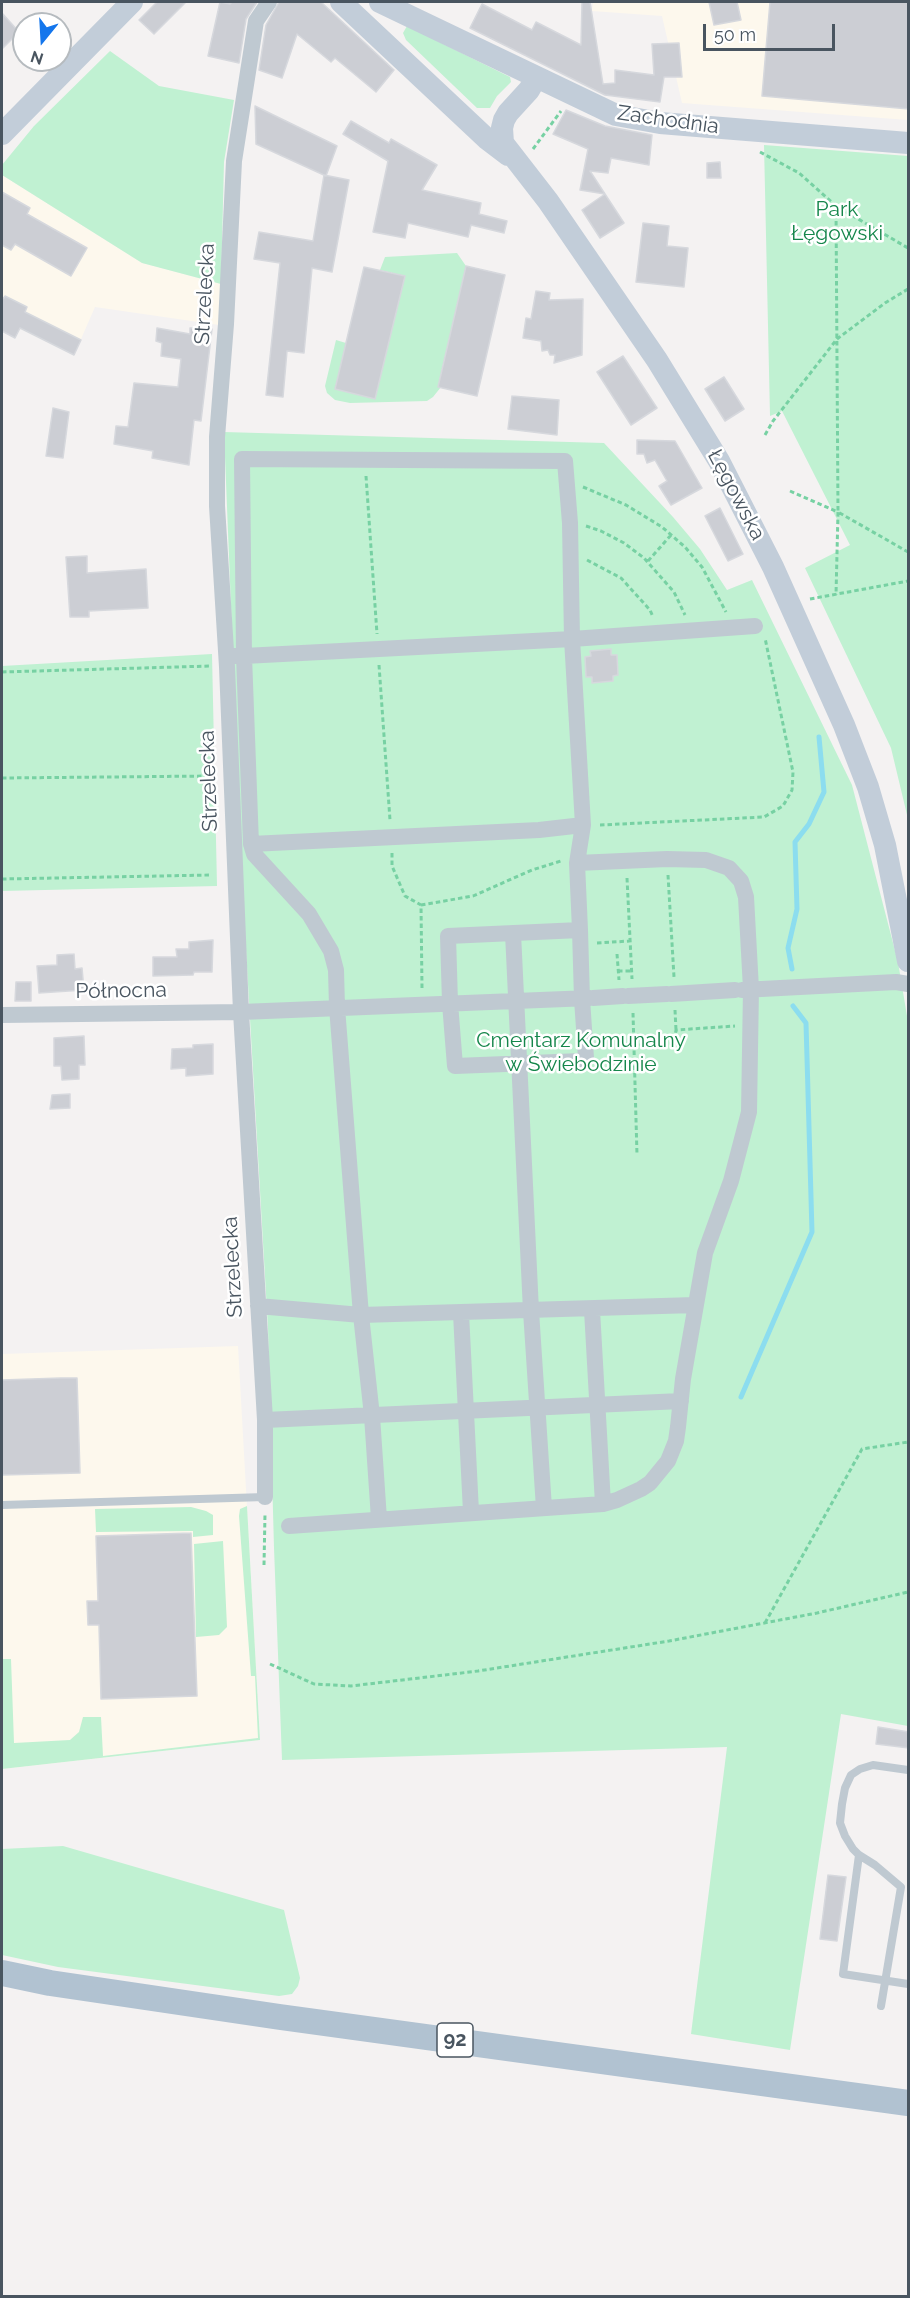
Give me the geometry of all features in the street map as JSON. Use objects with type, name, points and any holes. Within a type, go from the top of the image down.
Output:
[{"type":"main road","name":"92","points":[[2,1973],[50,1983],[280,2017],[909,2103]]},
{"type":"street","points":[[2,134],[132,2]]},
{"type":"street","name":"Strzelecka","points":[[265,1497],[265,1420],[241,1012],[227,661],[217,506],[217,437],[226,324],[234,160],[256,21],[269,2]]},
{"type":"street","points":[[341,2],[488,139],[522,156]]},
{"type":"street","name":"Zachodnia","points":[[380,2],[616,115],[643,121],[909,143]]},
{"type":"street","name":"Łęgowska","points":[[536,78],[529,90],[508,112],[502,128],[502,143],[522,156],[554,210],[657,360],[719,460],[773,567],[844,725],[868,787],[885,845],[909,961]]},
{"type":"street","points":[[379,1519],[336,970],[331,951],[309,914],[254,854],[251,844],[244,656],[242,459],[565,461],[570,523],[572,639],[583,825],[577,859],[580,930],[588,998],[586,1058],[582,1061],[455,1066],[448,936],[580,930]]},
{"type":"street","points":[[227,661],[244,656],[572,639],[755,626]]},
{"type":"street","points":[[251,844],[539,830],[583,825]]},
{"type":"street","points":[[289,1526],[603,1504],[641,1489],[662,1468],[672,1452],[676,1441],[682,1379],[705,1253],[731,1180],[749,1112],[752,1025],[743,990],[746,897],[741,881],[729,868],[706,860],[577,859]]},
{"type":"street","points":[[513,933],[531,1311],[544,1509]]},
{"type":"street","name":"Północna","points":[[2,1015],[241,1012],[588,998],[626,992],[671,994],[896,982],[909,984]]},
{"type":"street","points":[[258,1306],[362,1315],[592,1310],[695,1305]]},
{"type":"street","points":[[592,1310],[603,1504]]},
{"type":"street","points":[[461,1313],[471,1512]]},
{"type":"street","points":[[265,1420],[681,1401]]},
{"type":"lane","points":[[2,1505],[265,1497]]},
{"type":"lane","points":[[881,2006],[901,1887],[875,1865],[859,1856],[845,1836],[840,1822],[845,1788],[850,1775],[860,1768],[873,1765],[909,1770]]},
{"type":"lane","points":[[859,1856],[843,1974],[909,1984]]},
{"type":"path","points":[[522,156],[531,151],[564,107]]},
{"type":"path","points":[[760,152],[799,173],[836,206],[909,248]]},
{"type":"path","points":[[836,206],[838,512],[836,595]]},
{"type":"path","points":[[765,435],[773,421],[837,339],[885,303],[909,289]]},
{"type":"path","points":[[365,459],[392,866],[405,896],[421,905],[473,896],[532,870],[577,859]]},
{"type":"path","points":[[567,482],[626,505],[671,535],[702,567],[724,606],[732,628]]},
{"type":"path","points":[[790,490],[838,512],[909,552]]},
{"type":"path","points":[[570,523],[602,531],[624,543],[648,561],[674,592],[693,630]]},
{"type":"path","points":[[648,561],[671,535]]},
{"type":"path","points":[[570,554],[598,565],[621,578],[650,610],[659,632]]},
{"type":"path","points":[[807,600],[909,581]]},
{"type":"path","points":[[583,825],[764,817],[783,807],[792,790],[793,772],[764,634],[755,626]]},
{"type":"path","points":[[2,672],[227,661]]},
{"type":"path","points":[[2,778],[210,776]]},
{"type":"path","points":[[586,1048],[674,1043],[676,1030],[671,994],[667,859]]},
{"type":"path","points":[[626,861],[632,971],[626,992]]},
{"type":"path","points":[[2,879],[211,875]]},
{"type":"path","points":[[421,905],[422,1004]]},
{"type":"path","points":[[593,943],[630,941]]},
{"type":"path","points":[[617,954],[618,971],[626,992],[635,1046],[637,1155]]},
{"type":"path","points":[[618,971],[632,971]]},
{"type":"path","points":[[676,1030],[752,1025]]},
{"type":"path","points":[[765,1623],[862,1449],[909,1442]]},
{"type":"path","points":[[264,1565],[265,1497]]},
{"type":"path","points":[[270,1664],[314,1684],[351,1686],[478,1671],[669,1641],[817,1613],[909,1592]]},
{"type":"shaded area","points":[[593,2],[908,2],[908,120],[682,103],[662,16],[592,11]]},
{"type":"shaded area","points":[[2,175],[142,263],[221,284],[219,325],[95,307],[74,355],[2,320]]},
{"type":"shaded area","points":[[238,1346],[260,1740],[2,1769],[2,1354]]},
{"type":"green space","points":[[407,26],[510,77],[511,82],[497,96],[490,108],[477,108],[406,40],[403,33]]},
{"type":"green space","points":[[110,51],[159,86],[234,100],[224,162],[221,284],[142,263],[2,175],[2,165],[34,126]]},
{"type":"green space","name":"Park Łęgowski","points":[[764,145],[908,156],[908,819],[891,748],[805,568],[850,545],[782,411],[770,416]]},
{"type":"green space","points":[[457,253],[466,266],[438,386],[441,387],[433,397],[427,401],[350,403],[335,400],[327,393],[325,386],[336,340],[346,343],[375,399],[405,276],[380,270],[385,257]]},
{"type":"green space","name":"Cmentarz Komunalny w Świebodzinie","points":[[224,432],[604,443],[700,549],[727,590],[752,580],[852,785],[898,962],[908,1022],[908,1726],[841,1714],[790,2050],[691,2034],[727,1747],[282,1760],[268,1328],[242,881]]},
{"type":"green space","points":[[212,654],[217,886],[2,891],[2,666]]},
{"type":"green space","points":[[247,1506],[260,1740],[2,1769],[2,1659],[11,1659],[14,1743],[70,1740],[79,1732],[83,1717],[101,1717],[103,1756],[258,1738],[255,1676],[251,1676],[239,1516],[240,1509]]},
{"type":"green space","points":[[191,1507],[213,1515],[213,1535],[193,1537],[193,1531],[96,1532],[95,1509]]},
{"type":"green space","points":[[223,1541],[227,1627],[219,1635],[196,1637],[194,1544]]},
{"type":"green space","points":[[63,1846],[284,1910],[300,1978],[298,1986],[292,1994],[279,1996],[58,1967],[2,1955],[2,1849]]},
{"type":"building","points":[[157,2],[186,2],[154,34],[139,20]]},
{"type":"building","points":[[220,2],[230,4],[232,2],[257,2],[246,19],[239,63],[208,56]]},
{"type":"building","points":[[279,2],[321,2],[394,70],[376,92],[335,58],[331,62],[297,34],[282,78],[259,70],[266,25]]},
{"type":"building","points":[[582,2],[590,2],[603,84],[615,83],[615,70],[654,75],[652,44],[679,43],[682,77],[664,77],[660,102],[605,95],[470,28],[482,4],[532,30],[536,22],[581,45]]},
{"type":"building","points":[[709,2],[737,2],[741,20],[714,25]]},
{"type":"building","points":[[770,2],[909,2],[909,109],[762,96]]},
{"type":"building","points":[[2,13],[12,24],[12,39],[2,49]]},
{"type":"building","points":[[255,106],[337,146],[326,176],[256,144]]},
{"type":"building","points":[[566,110],[605,126],[652,135],[649,165],[611,158],[608,173],[590,171],[605,194],[580,190],[588,149],[553,134]]},
{"type":"building","points":[[351,121],[389,143],[391,139],[437,165],[422,190],[481,203],[479,214],[507,221],[504,233],[471,225],[468,237],[408,223],[405,238],[373,232],[388,161],[343,134]]},
{"type":"building","points":[[720,162],[721,178],[707,178],[707,163]]},
{"type":"building","points":[[324,175],[349,180],[332,272],[312,268],[304,353],[287,351],[283,397],[266,395],[280,263],[254,259],[259,232],[313,241]]},
{"type":"building","points":[[2,192],[30,208],[27,214],[87,248],[71,276],[15,244],[11,250],[2,245]]},
{"type":"building","points":[[605,194],[624,223],[600,238],[582,210]]},
{"type":"building","points":[[643,223],[669,226],[667,246],[688,248],[684,287],[636,282]]},
{"type":"building","points":[[466,266],[505,275],[477,396],[438,387]]},
{"type":"building","points":[[364,267],[405,276],[375,399],[335,389]]},
{"type":"building","points":[[536,291],[550,293],[549,300],[583,299],[582,355],[554,363],[555,355],[550,355],[548,350],[542,351],[541,341],[523,338],[526,318],[531,319]]},
{"type":"building","points":[[5,296],[27,307],[25,312],[81,340],[74,355],[20,328],[15,338],[2,331],[2,297]]},
{"type":"building","points":[[157,328],[190,334],[190,328],[212,329],[201,421],[194,420],[189,465],[152,458],[153,451],[114,444],[116,426],[128,427],[134,383],[178,387],[181,359],[161,356],[162,343],[156,341]]},
{"type":"building","points":[[623,356],[657,408],[631,425],[597,372]]},
{"type":"building","points":[[724,377],[744,409],[725,421],[705,389]]},
{"type":"building","points":[[512,396],[559,400],[557,435],[508,429]]},
{"type":"building","points":[[53,408],[69,412],[63,458],[46,456]]},
{"type":"building","points":[[637,440],[675,441],[702,488],[671,505],[659,486],[667,481],[655,460],[647,463],[644,454],[637,454]]},
{"type":"building","points":[[720,508],[743,554],[728,561],[705,516]]},
{"type":"building","points":[[87,556],[87,573],[146,569],[148,608],[89,611],[89,617],[70,617],[66,557]]},
{"type":"building","points":[[611,649],[611,655],[617,655],[618,675],[613,676],[613,681],[592,683],[592,677],[586,677],[585,657],[591,656],[590,651]]},
{"type":"building","points":[[213,940],[212,972],[153,976],[153,957],[177,957],[176,949],[189,949],[189,942]]},
{"type":"building","points":[[74,954],[75,969],[82,968],[84,990],[39,993],[37,966],[57,965],[57,955]]},
{"type":"building","points":[[16,982],[31,982],[31,1001],[15,1001]]},
{"type":"building","points":[[84,1036],[85,1065],[79,1065],[79,1079],[62,1080],[61,1066],[54,1066],[54,1038]]},
{"type":"building","points":[[213,1044],[213,1074],[186,1076],[186,1068],[171,1069],[172,1049]]},
{"type":"building","points":[[70,1094],[70,1108],[50,1109],[52,1095]]},
{"type":"building","points":[[77,1378],[80,1473],[2,1475],[2,1380]]},
{"type":"building","points":[[191,1533],[197,1696],[101,1699],[99,1625],[88,1625],[87,1601],[98,1601],[96,1536]]},
{"type":"building","points":[[878,1727],[909,1732],[909,1748],[876,1744]]},
{"type":"building","points":[[828,1875],[846,1877],[837,1941],[820,1939]]},
{"type":"waterway","points":[[792,969],[788,948],[797,909],[795,842],[809,824],[824,792],[819,737]]},
{"type":"waterway","points":[[741,1397],[812,1232],[806,1023],[793,1006]]}]
